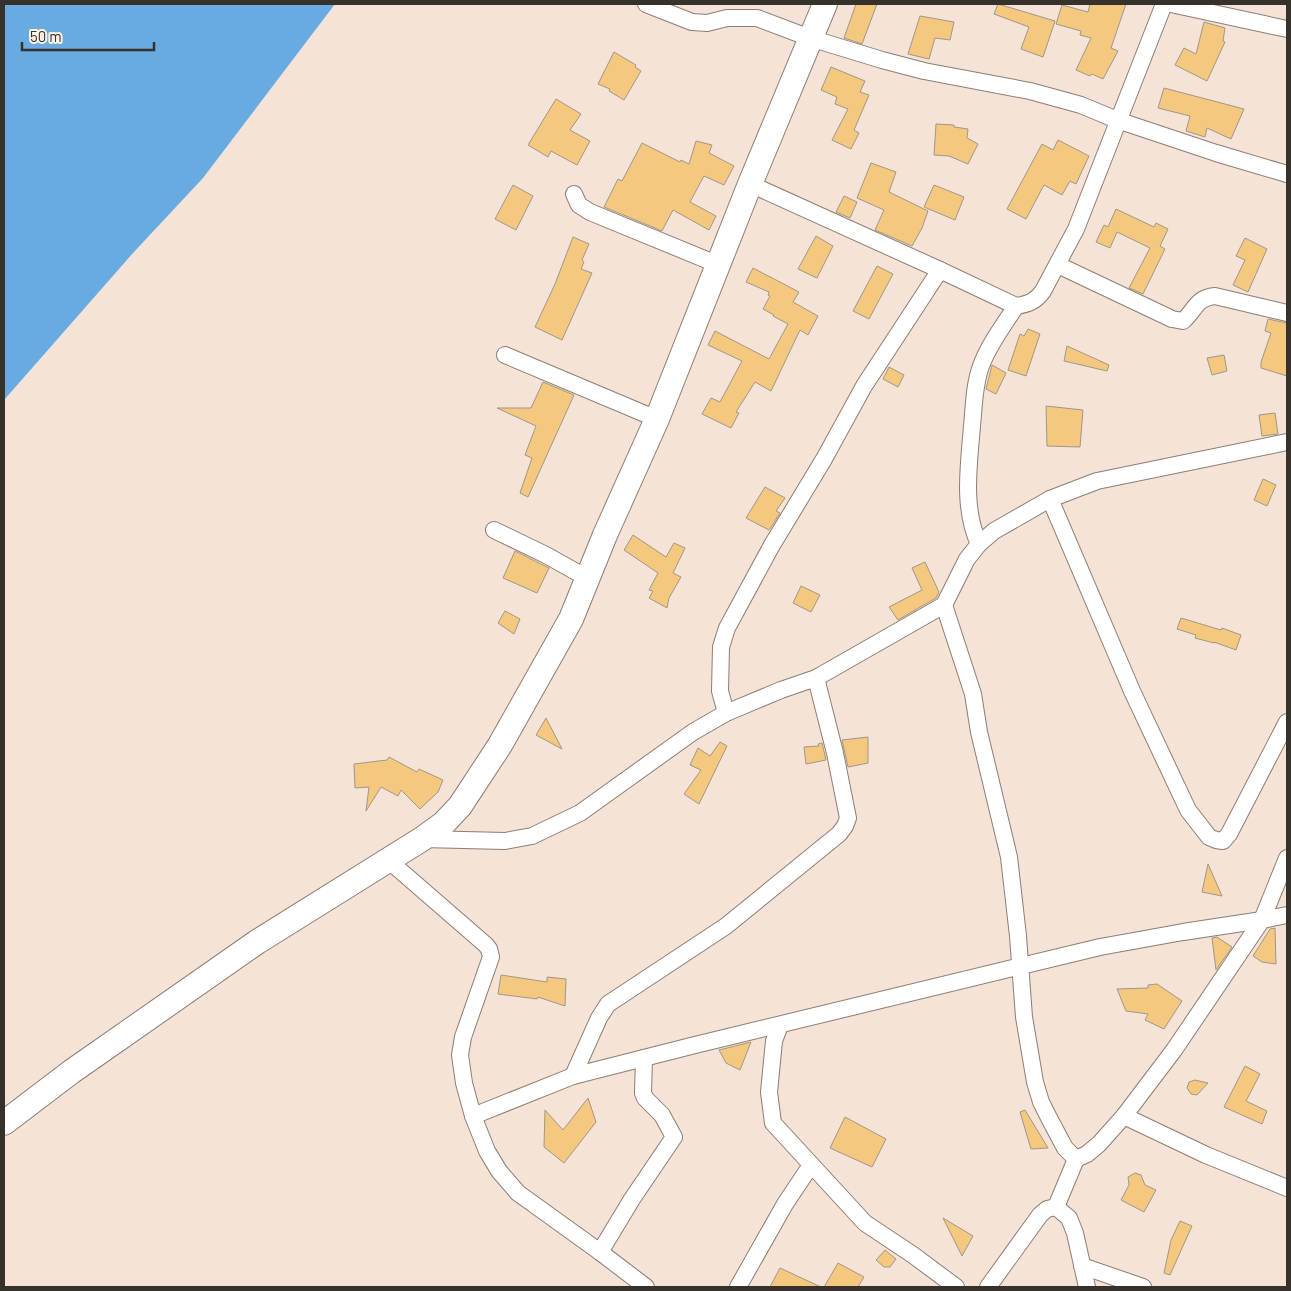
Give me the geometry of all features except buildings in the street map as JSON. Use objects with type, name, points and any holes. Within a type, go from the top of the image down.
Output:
[{"type":"main road","points":[[4,1123],[71,1072],[257,942],[422,839],[444,823],[460,806],[500,745],[571,619],[657,419],[750,184],[825,4]]},
{"type":"street","points":[[646,4],[692,22],[707,23],[727,18],[757,18],[810,38],[924,71],[1030,91],[1081,105],[1117,120],[1287,174]]},
{"type":"street","points":[[750,184],[1016,306],[1027,304],[1037,299],[1058,265],[1076,229],[1117,120],[1164,4]]},
{"type":"street","points":[[1171,4],[1287,29]]},
{"type":"street","points":[[574,194],[580,205],[590,212],[718,265]]},
{"type":"street","points":[[1058,265],[1172,319],[1183,321],[1196,305],[1205,298],[1215,296],[1287,313]]},
{"type":"street","points":[[726,713],[720,692],[720,684],[721,646],[727,628],[772,545],[824,459],[864,386],[940,270]]},
{"type":"street","points":[[979,544],[974,534],[971,518],[968,480],[975,387],[981,365],[990,347],[1016,306]]},
{"type":"street","points":[[505,355],[657,419]]},
{"type":"street","points":[[422,839],[505,841],[532,836],[580,813],[693,732],[726,713],[781,690],[816,678],[944,605],[967,559],[979,544],[994,531],[1050,499],[1097,481],[1287,442]]},
{"type":"street","points":[[1050,499],[1132,690],[1188,810],[1209,837],[1223,841],[1229,834],[1287,722]]},
{"type":"street","points":[[494,530],[546,555],[587,578]]},
{"type":"street","points":[[944,605],[973,694],[979,732],[1009,857],[1021,966],[1024,1017],[1035,1082],[1045,1110],[1065,1148],[1076,1159]]},
{"type":"street","points":[[573,1076],[599,1018],[608,1004],[726,926],[839,834],[845,826],[848,818],[835,753],[816,678]]},
{"type":"street","points":[[1056,1207],[1076,1159],[1087,1154],[1099,1144],[1124,1116],[1174,1050],[1262,920],[1287,858]]},
{"type":"street","points":[[388,860],[486,944],[489,949],[491,957],[463,1036],[460,1055],[464,1083],[473,1116],[487,1151],[499,1171],[518,1193],[646,1287]]},
{"type":"street","points":[[473,1116],[573,1076],[644,1058],[1100,947],[1287,915]]},
{"type":"street","points":[[780,1025],[774,1041],[769,1092],[773,1123],[865,1223],[956,1287]]},
{"type":"street","points":[[600,1252],[632,1199],[674,1137],[662,1115],[645,1098],[643,1093],[644,1058]]},
{"type":"street","points":[[1124,1116],[1206,1155],[1287,1188]]},
{"type":"street","points":[[738,1287],[785,1204],[811,1165]]},
{"type":"street","points":[[1056,1207],[1069,1218],[1075,1233],[1087,1287]]},
{"type":"street","points":[[988,1287],[1040,1215],[1047,1209],[1056,1207]]},
{"type":"street","points":[[1082,1266],[1143,1287]]},
{"type":"water","points":[[4,4],[335,4],[203,178],[133,253],[4,400]]}]
